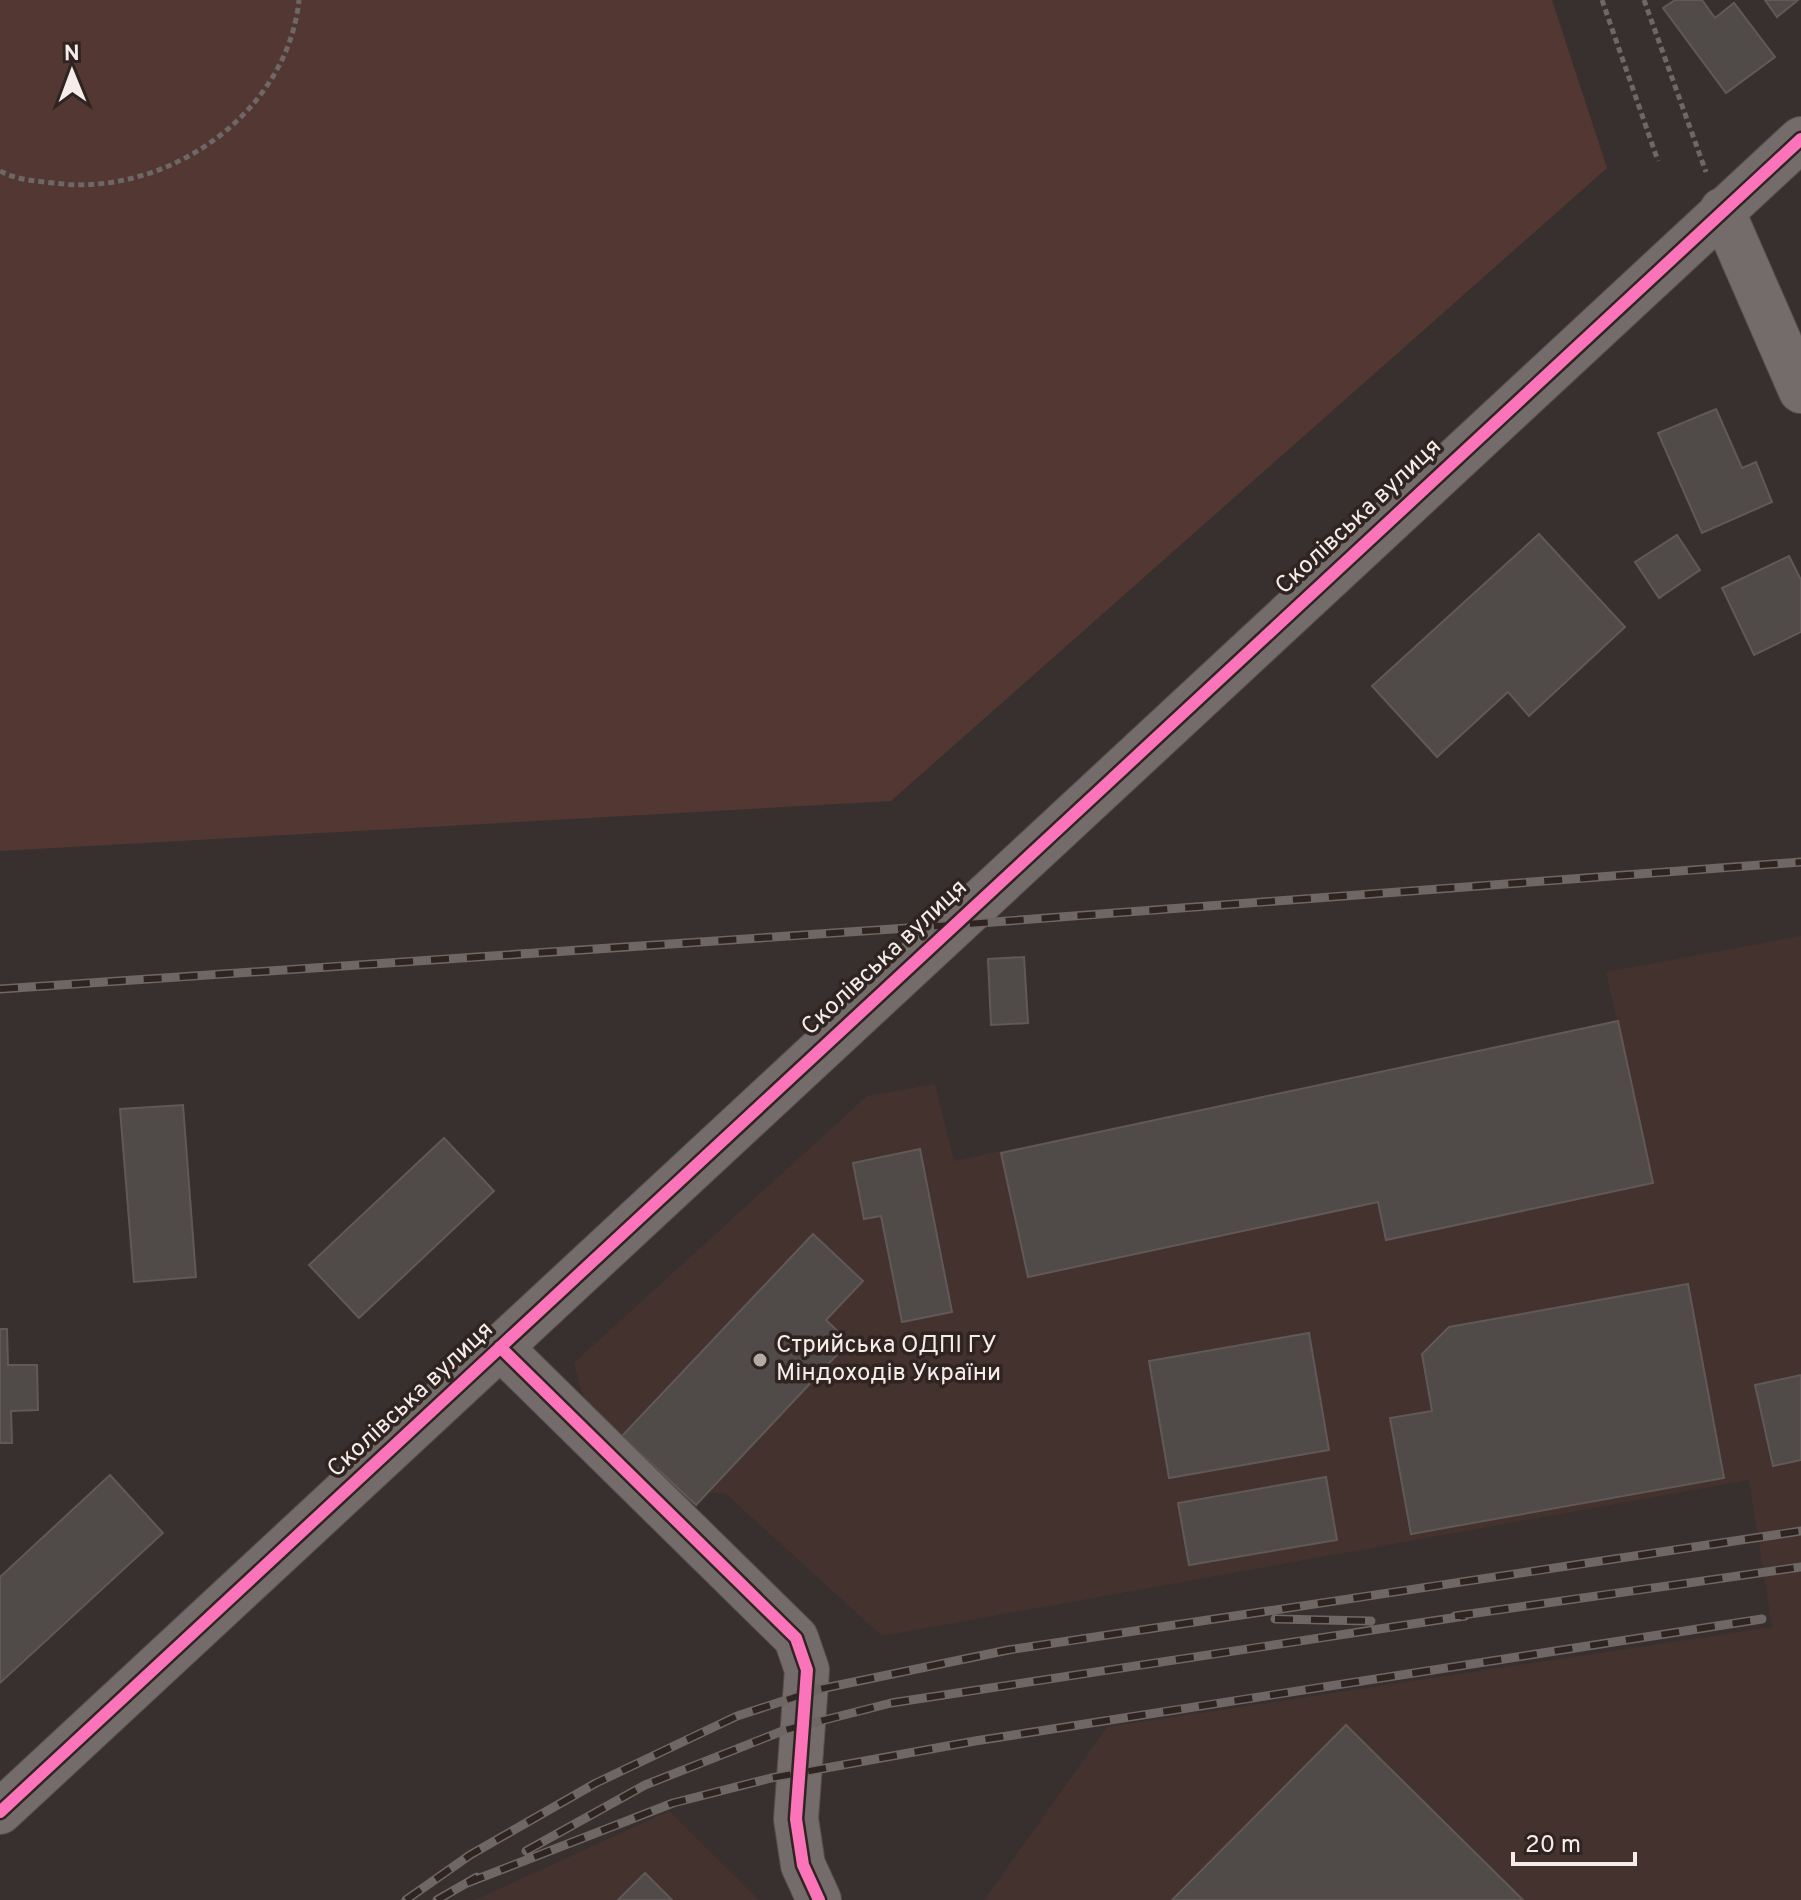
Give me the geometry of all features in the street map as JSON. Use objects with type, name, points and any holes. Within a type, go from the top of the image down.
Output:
[{"type":"street","name":"Сколівська вулиця","points":[[0,1812],[1801,139]]},
{"type":"street","points":[[1722,210],[1801,391]]},
{"type":"street","points":[[500,1347],[796,1638],[807,1670],[796,1819],[803,1865],[819,1900]]},
{"type":"path","points":[[0,171],[12,177],[83,187],[154,174],[218,140],[267,87],[297,21],[299,0]]},
{"type":"path","points":[[1602,0],[1658,161]]},
{"type":"path","points":[[1644,0],[1722,210]]},
{"type":"shaded area","points":[[0,0],[1552,0],[1607,168],[891,801],[0,851]]},
{"type":"shaded area","points":[[1801,936],[1801,1900],[984,1900],[1107,1727],[1772,1627],[1749,1480],[882,1636],[725,1493],[681,1493],[587,1412],[574,1363],[867,1096],[935,1084],[954,1161],[1617,1021],[1606,972]]},
{"type":"shaded area","points":[[669,1811],[759,1900],[475,1900]]},
{"type":"building","points":[[1675,0],[1702,0],[1715,18],[1734,3],[1775,57],[1726,93],[1663,8]]},
{"type":"building","points":[[1765,0],[1798,0],[1777,17]]},
{"type":"building","points":[[1716,409],[1742,468],[1756,462],[1772,502],[1702,533],[1658,433]]},
{"type":"building","points":[[1539,534],[1625,627],[1529,716],[1508,692],[1437,757],[1372,686]]},
{"type":"building","points":[[1677,535],[1700,570],[1659,598],[1635,562]]},
{"type":"building","points":[[1789,556],[1801,580],[1801,632],[1754,655],[1722,588]]},
{"type":"building","points":[[1024,957],[1028,1023],[991,1025],[988,959]]},
{"type":"building","points":[[1618,1021],[1653,1183],[1386,1240],[1378,1202],[1028,1277],[1001,1153]]},
{"type":"building","points":[[183,1105],[196,1277],[134,1282],[120,1109]]},
{"type":"building","points":[[444,1138],[494,1191],[359,1318],[309,1265]]},
{"type":"building","points":[[920,1149],[952,1312],[902,1322],[881,1216],[864,1219],[853,1163]]},
{"type":"building","points":[[813,1234],[863,1281],[826,1320],[849,1342],[696,1505],[622,1436]]},
{"type":"building","points":[[1688,1284],[1724,1478],[1411,1534],[1390,1418],[1432,1411],[1422,1354],[1449,1327]]},
{"type":"building","points":[[0,1329],[7,1329],[8,1365],[37,1365],[38,1410],[11,1411],[12,1443],[0,1443]]},
{"type":"building","points":[[1309,1333],[1329,1450],[1169,1478],[1149,1361]]},
{"type":"building","points":[[1801,1375],[1801,1460],[1773,1466],[1755,1385]]},
{"type":"building","points":[[110,1475],[163,1533],[0,1683],[0,1577]]},
{"type":"building","points":[[1326,1477],[1337,1540],[1189,1565],[1178,1503]]},
{"type":"building","points":[[1346,1725],[1523,1900],[1172,1900]]},
{"type":"building","points":[[645,1873],[672,1900],[618,1900]]},
{"type":"railway","points":[[0,989],[953,925],[1801,862]]},
{"type":"railway","points":[[406,1900],[470,1855],[596,1783],[737,1716],[820,1689],[1008,1650],[1801,1531]]},
{"type":"railway","points":[[1455,1616],[1801,1567]]},
{"type":"railway","points":[[526,1851],[645,1785],[785,1730],[891,1703],[1465,1616]]},
{"type":"railway","points":[[1275,1619],[1371,1621]]},
{"type":"railway","points":[[467,1883],[673,1803],[771,1778],[975,1741],[1762,1619]]},
{"type":"railway","points":[[437,1900],[477,1877]]},
{"type":"cycle path","points":[[0,1812],[1801,139]]},
{"type":"cycle path","points":[[500,1347],[796,1638],[807,1670],[796,1819],[803,1865],[819,1900]]},
{"type":"place","name":"Стрийська ОДПІ ГУ Міндоходів України","points":[[760,1360]]}]
